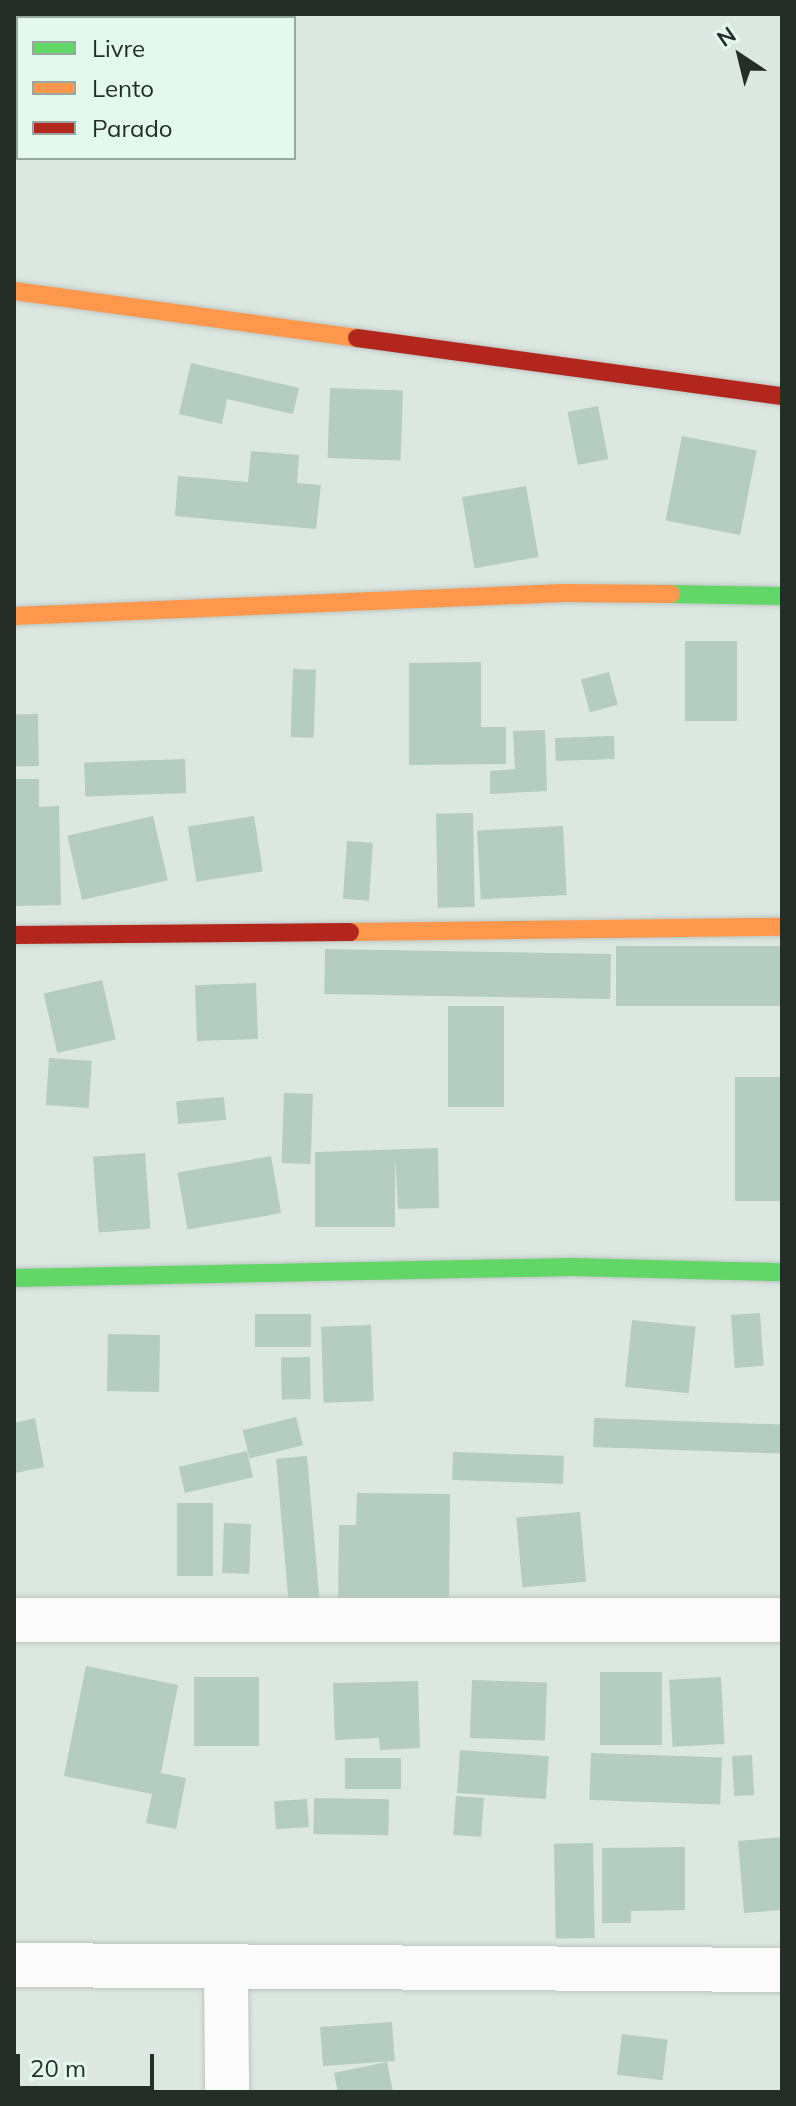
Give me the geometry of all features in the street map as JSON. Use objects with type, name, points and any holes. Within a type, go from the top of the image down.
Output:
[{"type":"street","points":[[14,291],[782,396]]},
{"type":"street","points":[[14,616],[565,593],[782,596]]},
{"type":"street","points":[[14,935],[782,927]]},
{"type":"street","points":[[14,1278],[572,1267],[782,1272]]},
{"type":"street","points":[[14,1620],[782,1620]]},
{"type":"street","points":[[14,1965],[782,1970]]},
{"type":"street","points":[[226,1966],[227,2092]]},
{"type":"building","points":[[191,363],[299,388],[293,414],[227,399],[222,424],[179,414]]},
{"type":"building","points":[[330,388],[403,391],[401,461],[328,458]]},
{"type":"building","points":[[598,406],[608,459],[578,465],[568,412]]},
{"type":"building","points":[[682,436],[757,451],[740,535],[666,520]]},
{"type":"building","points":[[251,451],[299,455],[297,483],[321,485],[316,529],[175,516],[178,476],[248,482]]},
{"type":"building","points":[[526,486],[539,557],[474,568],[462,497]]},
{"type":"building","points":[[685,641],[737,641],[737,721],[685,721]]},
{"type":"building","points":[[481,662],[481,727],[506,727],[506,764],[409,765],[409,663]]},
{"type":"building","points":[[293,669],[316,670],[314,738],[291,737]]},
{"type":"building","points":[[609,672],[618,705],[590,712],[581,680]]},
{"type":"building","points":[[14,714],[38,714],[39,766],[15,766]]},
{"type":"building","points":[[545,730],[547,791],[490,794],[490,771],[515,769],[513,731]]},
{"type":"building","points":[[614,736],[615,759],[556,761],[555,738]]},
{"type":"building","points":[[185,759],[186,793],[85,797],[84,763]]},
{"type":"building","points":[[14,779],[39,779],[39,807],[59,806],[61,905],[14,906]]},
{"type":"building","points":[[473,813],[475,907],[438,908],[436,814]]},
{"type":"building","points":[[153,816],[168,880],[82,900],[67,836]]},
{"type":"building","points":[[254,816],[263,871],[197,882],[188,826]]},
{"type":"building","points":[[563,826],[567,895],[481,899],[477,831]]},
{"type":"building","points":[[347,841],[373,843],[369,901],[343,899]]},
{"type":"building","points":[[616,946],[782,946],[782,1006],[616,1006]]},
{"type":"building","points":[[325,949],[611,954],[610,999],[324,994]]},
{"type":"building","points":[[102,980],[116,1039],[57,1053],[44,993]]},
{"type":"building","points":[[256,983],[258,1039],[197,1041],[195,985]]},
{"type":"building","points":[[448,1006],[504,1006],[504,1107],[448,1107]]},
{"type":"building","points":[[49,1058],[92,1061],[89,1108],[46,1105]]},
{"type":"building","points":[[735,1077],[782,1077],[782,1201],[735,1201]]},
{"type":"building","points":[[284,1093],[313,1094],[311,1164],[282,1163]]},
{"type":"building","points":[[224,1097],[226,1120],[178,1124],[176,1101]]},
{"type":"building","points":[[438,1148],[439,1208],[398,1209],[395,1156],[395,1227],[315,1227],[315,1152]]},
{"type":"building","points":[[145,1153],[150,1229],[98,1232],[93,1157]]},
{"type":"building","points":[[271,1156],[281,1213],[188,1230],[177,1172]]},
{"type":"building","points":[[760,1313],[764,1366],[735,1368],[731,1315]]},
{"type":"building","points":[[255,1314],[311,1314],[311,1347],[255,1347]]},
{"type":"building","points":[[632,1320],[696,1327],[689,1393],[625,1387]]},
{"type":"building","points":[[371,1325],[374,1401],[324,1403],[321,1327]]},
{"type":"building","points":[[108,1334],[160,1335],[159,1392],[107,1391]]},
{"type":"building","points":[[310,1357],[311,1399],[282,1399],[281,1358]]},
{"type":"building","points":[[296,1417],[303,1445],[250,1458],[243,1430]]},
{"type":"building","points":[[35,1418],[44,1467],[16,1473],[14,1423]]},
{"type":"building","points":[[594,1418],[782,1425],[781,1454],[593,1447]]},
{"type":"building","points":[[247,1451],[253,1477],[185,1493],[179,1467]]},
{"type":"building","points":[[453,1452],[564,1456],[563,1484],[452,1480]]},
{"type":"building","points":[[307,1456],[320,1601],[289,1604],[276,1459]]},
{"type":"building","points":[[357,1493],[450,1494],[449,1601],[338,1601],[339,1525],[356,1525]]},
{"type":"building","points":[[177,1503],[213,1503],[213,1576],[177,1576]]},
{"type":"building","points":[[580,1512],[586,1582],[522,1587],[516,1518]]},
{"type":"building","points":[[224,1523],[251,1524],[249,1574],[222,1573]]},
{"type":"building","points":[[86,1666],[178,1685],[161,1773],[186,1778],[176,1829],[146,1823],[152,1794],[64,1776]]},
{"type":"building","points":[[600,1672],[662,1672],[662,1745],[600,1745]]},
{"type":"building","points":[[194,1677],[259,1677],[259,1746],[194,1746]]},
{"type":"building","points":[[721,1677],[725,1744],[673,1747],[669,1680]]},
{"type":"building","points":[[472,1680],[547,1683],[545,1741],[470,1738]]},
{"type":"building","points":[[418,1681],[420,1748],[380,1750],[379,1738],[335,1740],[333,1683]]},
{"type":"building","points":[[460,1750],[549,1756],[546,1799],[457,1793]]},
{"type":"building","points":[[591,1753],[722,1758],[720,1805],[589,1800]]},
{"type":"building","points":[[752,1755],[754,1795],[734,1796],[732,1756]]},
{"type":"building","points":[[345,1758],[401,1758],[401,1789],[345,1789]]},
{"type":"building","points":[[456,1796],[484,1798],[481,1837],[453,1835]]},
{"type":"building","points":[[314,1798],[389,1799],[388,1835],[313,1834]]},
{"type":"building","points":[[307,1799],[309,1827],[276,1829],[274,1801]]},
{"type":"building","points":[[782,1837],[782,1910],[744,1913],[738,1841]]},
{"type":"building","points":[[593,1843],[595,1938],[556,1939],[554,1844]]},
{"type":"building","points":[[685,1847],[685,1910],[631,1911],[631,1923],[602,1923],[602,1848]]},
{"type":"building","points":[[392,2022],[395,2061],[323,2066],[320,2027]]},
{"type":"building","points":[[622,2034],[668,2040],[663,2080],[617,2075]]},
{"type":"building","points":[[387,2062],[393,2092],[338,2092],[334,2073]]},
{"type":"traffic: fast","points":[[671,594],[782,596]]},
{"type":"traffic: fast","points":[[14,1278],[572,1267],[782,1272]]},
{"type":"traffic: slow","points":[[14,291],[357,338]]},
{"type":"traffic: slow","points":[[14,616],[565,593],[671,594]]},
{"type":"traffic: slow","points":[[350,932],[782,927]]},
{"type":"traffic: jam","points":[[357,338],[782,396]]},
{"type":"traffic: jam","points":[[14,935],[350,932]]}]
